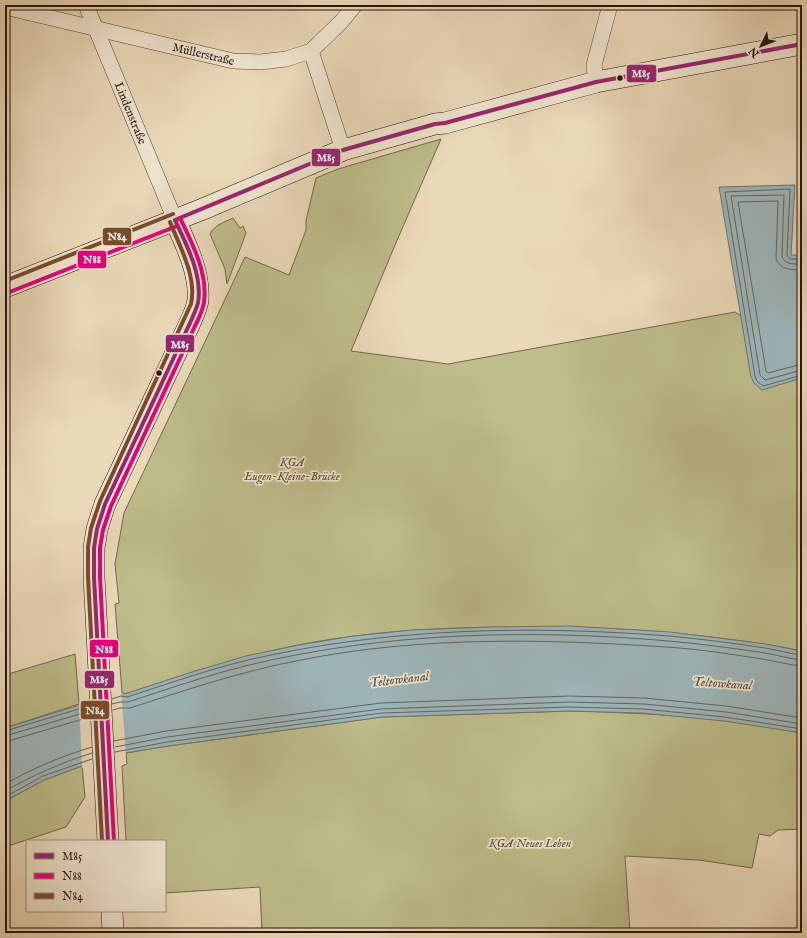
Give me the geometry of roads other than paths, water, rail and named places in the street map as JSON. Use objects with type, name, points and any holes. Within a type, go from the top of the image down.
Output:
[{"type":"main road","points":[[5,287],[175,220],[343,150],[435,124],[445,123],[596,82],[802,44]]},
{"type":"main road","points":[[108,840],[94,577],[94,548],[97,529],[108,497],[190,323],[198,300],[196,273],[175,220]]},
{"type":"main road","points":[[112,912],[113,933]]},
{"type":"street","name":"Lindenstraße","points":[[86,5],[175,220]]},
{"type":"street","name":"Müllerstraße","points":[[5,7],[233,61],[260,62],[286,59],[311,51],[341,22],[355,5]]},
{"type":"street","points":[[596,82],[594,65],[610,5]]},
{"type":"street","points":[[311,51],[343,150]]},
{"type":"water","points":[[795,185],[791,255],[802,255],[802,378],[762,390],[754,383],[751,377],[719,187]]},
{"type":"water","name":"Teltowkanal","points":[[570,626],[670,632],[766,644],[802,651],[802,733],[724,721],[643,713],[570,711],[382,717],[126,753],[79,767],[44,780],[5,801],[5,728],[122,692],[125,694],[246,656],[299,645],[354,636],[412,630]]},
{"type":"park label","name":"KGA Eugen-Kleine-Brücke","points":[[292,469]]},
{"type":"park label","name":"KGA Neues Leben","points":[[530,843]]}]
